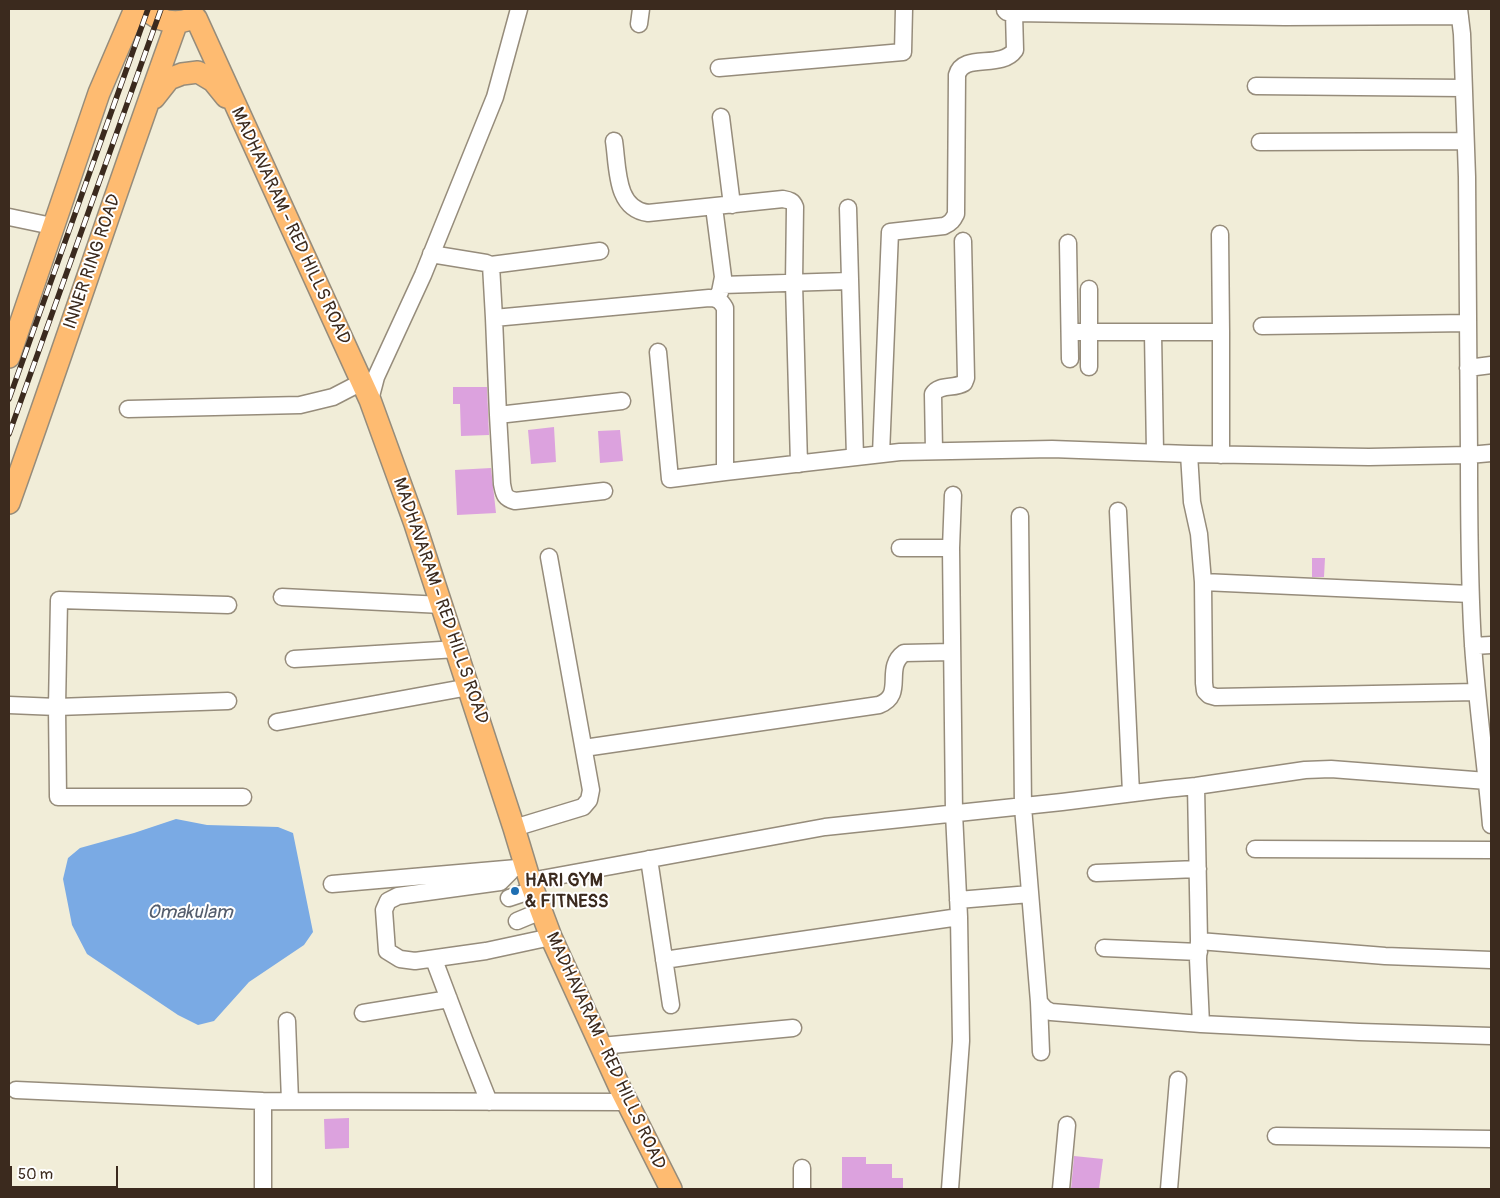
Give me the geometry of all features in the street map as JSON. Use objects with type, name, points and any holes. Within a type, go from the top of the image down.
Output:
[{"type":"main road","points":[[9,357],[98,93],[135,9]]},
{"type":"main road","points":[[146,9],[159,19],[193,16]]},
{"type":"main road","name":"INNER RING ROAD","points":[[9,502],[147,106],[193,16]]},
{"type":"main road","name":"MADHAVARAM - RED HILLS ROAD","points":[[193,16],[366,391],[415,524],[457,649],[514,828],[525,877],[627,1102],[671,1189]]},
{"type":"main road","points":[[147,106],[169,79],[182,74],[198,72],[213,81],[238,113]]},
{"type":"street","points":[[128,409],[300,404],[366,391],[376,376],[423,275],[495,97],[519,9]]},
{"type":"street","points":[[719,68],[903,52],[904,9]]},
{"type":"street","points":[[881,454],[890,232],[944,226],[953,220],[956,214],[958,70],[966,63],[999,60],[1011,55],[1015,50],[1009,11],[1285,17],[1460,12],[1465,141],[1470,594],[1477,692],[1488,780],[1491,825]]},
{"type":"street","points":[[1256,86],[1463,88]]},
{"type":"street","points":[[722,118],[732,205]]},
{"type":"street","points":[[614,141],[624,198],[639,212],[648,213],[783,199],[794,203],[794,283],[799,464]]},
{"type":"street","points":[[1260,142],[1465,141]]},
{"type":"street","points":[[714,207],[723,277],[719,292],[725,308],[725,472]]},
{"type":"street","points":[[848,208],[855,457]]},
{"type":"street","points":[[9,217],[52,226]]},
{"type":"street","points":[[1220,234],[1221,455]]},
{"type":"street","points":[[934,451],[932,394],[940,388],[959,386],[964,383],[966,378],[963,241]]},
{"type":"street","points":[[1068,243],[1070,359]]},
{"type":"street","points":[[431,254],[491,265],[600,251]]},
{"type":"street","points":[[491,265],[498,415],[504,494],[508,499],[515,501],[604,491]]},
{"type":"street","points":[[494,318],[794,283],[849,281]]},
{"type":"street","points":[[1089,289],[1089,367]]},
{"type":"street","points":[[1262,326],[1468,323]]},
{"type":"street","points":[[1070,332],[1221,332]]},
{"type":"street","points":[[1153,333],[1155,452]]},
{"type":"street","points":[[658,352],[670,479],[900,452],[1052,449],[1221,455],[1369,457],[1491,453]]},
{"type":"street","points":[[1468,368],[1491,365]]},
{"type":"street","points":[[498,415],[622,401]]},
{"type":"street","points":[[1188,454],[1192,502],[1199,534],[1203,582],[1204,683],[1205,691],[1209,695],[1216,697],[1477,692]]},
{"type":"street","points":[[950,1189],[961,1041],[959,916],[954,813],[952,495]]},
{"type":"street","points":[[1118,511],[1131,794]]},
{"type":"street","points":[[1020,516],[1023,807],[1041,1052]]},
{"type":"street","points":[[900,548],[951,548]]},
{"type":"street","points":[[514,828],[583,807],[589,800],[591,790],[549,557]]},
{"type":"street","points":[[1203,582],[1470,594]]},
{"type":"street","points":[[282,597],[442,605]]},
{"type":"street","points":[[228,604],[59,600],[58,796],[243,797]]},
{"type":"street","points":[[1473,646],[1491,645]]},
{"type":"street","points":[[294,659],[457,649]]},
{"type":"street","points":[[584,748],[878,705],[885,702],[893,694],[896,659],[904,653],[952,652]]},
{"type":"street","points":[[277,722],[469,687]]},
{"type":"street","points":[[9,705],[57,708],[228,701]]},
{"type":"street","points":[[551,937],[486,951],[414,961],[400,959],[388,951],[384,910],[388,901],[398,896],[649,859],[801,831],[1131,794],[1305,770],[1331,769],[1488,780]]},
{"type":"street","points":[[1196,786],[1201,1024]]},
{"type":"street","points":[[1255,849],[1491,850]]},
{"type":"street","points":[[649,859],[671,1005]]},
{"type":"street","points":[[1096,873],[1198,869]]},
{"type":"street","points":[[332,884],[525,877]]},
{"type":"street","points":[[510,898],[525,877]]},
{"type":"street","points":[[958,900],[1030,894]]},
{"type":"street","points":[[516,921],[541,912]]},
{"type":"street","points":[[664,960],[959,916]]},
{"type":"street","points":[[1104,948],[1199,946],[1491,960]]},
{"type":"street","points":[[436,965],[489,1102]]},
{"type":"street","points":[[363,1013],[449,999]]},
{"type":"street","points":[[1038,1002],[1051,1012],[1201,1024],[1491,1036]]},
{"type":"street","points":[[287,1021],[290,1101]]},
{"type":"street","points":[[601,1046],[793,1028]]},
{"type":"street","points":[[1169,1189],[1178,1080]]},
{"type":"street","points":[[16,1090],[263,1101],[627,1102]]},
{"type":"street","points":[[262,1189],[263,1101]]},
{"type":"street","points":[[1061,1189],[1066,1125]]},
{"type":"street","points":[[1276,1136],[1491,1139]]},
{"type":"street","points":[[802,1168],[802,1189]]},
{"type":"water","name":"Omakulam","points":[[176,819],[207,825],[278,827],[293,833],[313,932],[304,945],[249,982],[214,1021],[198,1025],[178,1015],[87,954],[72,925],[63,879],[68,858],[80,848]]},
{"type":"building","points":[[453,387],[487,387],[489,435],[461,436],[460,404],[453,404]]},
{"type":"building","points":[[554,427],[556,462],[531,464],[528,430]]},
{"type":"building","points":[[620,430],[623,461],[600,463],[598,431]]},
{"type":"building","points":[[491,468],[496,513],[457,515],[455,470]]},
{"type":"building","points":[[1312,558],[1325,558],[1324,577],[1312,577]]},
{"type":"building","points":[[349,1118],[349,1148],[325,1149],[324,1119]]},
{"type":"building","points":[[1074,1156],[1103,1159],[1099,1189],[1071,1189]]},
{"type":"building","points":[[842,1157],[866,1157],[866,1164],[892,1164],[892,1178],[903,1178],[903,1189],[842,1189]]},
{"type":"railway","points":[[9,399],[148,9]]},
{"type":"railway","points":[[9,434],[161,9]]},
{"type":"place","name":"HARI GYM & FITNESS","points":[[515,891]]}]
